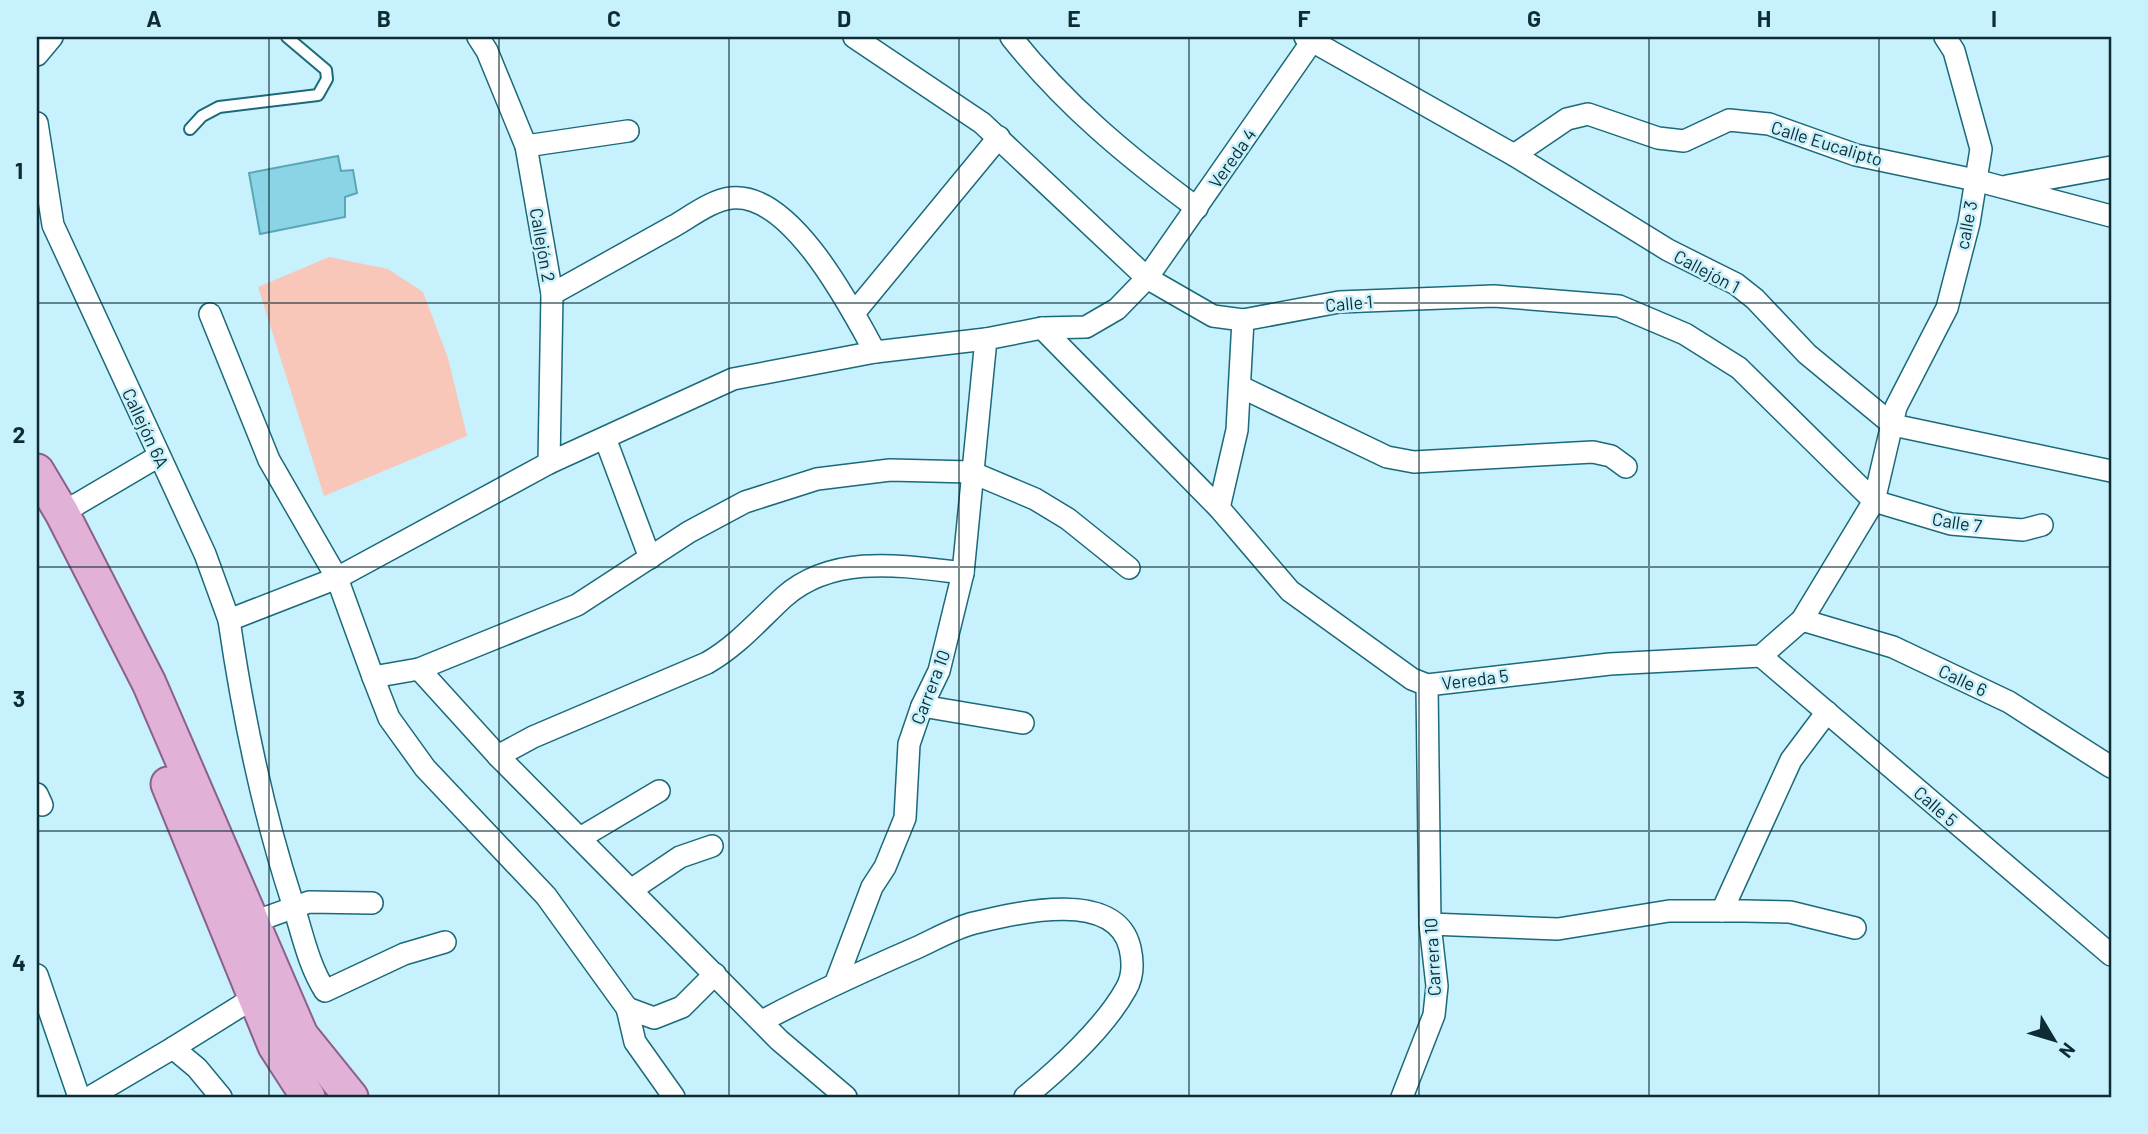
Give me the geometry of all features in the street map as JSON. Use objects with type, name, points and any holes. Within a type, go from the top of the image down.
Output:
[{"type":"main road","points":[[37,471],[49,510],[116,651],[275,1046],[302,1095]]},
{"type":"main road","points":[[49,510],[149,683],[251,923],[302,1035],[352,1097]]},
{"type":"street","points":[[37,55],[51,37]]},
{"type":"street","name":"Callejón 2","points":[[478,37],[487,51],[526,146],[552,294],[550,463]]},
{"type":"street","name":"Calle 1","points":[[854,37],[905,69],[999,137],[1146,278],[1213,316],[1243,320],[1339,302],[1481,296],[1619,306],[1685,334],[1739,368],[1874,501]]},
{"type":"street","points":[[1011,37],[1047,82],[1100,133],[1197,208]]},
{"type":"street","name":"calle 3","points":[[1894,416],[1947,308],[1969,223],[1981,149],[1954,51],[1945,37]]},
{"type":"street","name":"Vereda 4","points":[[338,578],[550,463],[733,379],[874,352],[986,339],[1042,328],[1086,327],[1117,309],[1146,278],[1197,208],[1311,38]]},
{"type":"street","name":"Callejón 1","points":[[1311,38],[1514,155],[1668,250],[1736,284],[1755,299],[1807,354],[1894,416],[2111,471]]},
{"type":"street","name":"Calle Eucalipto","points":[[1514,155],[1567,119],[1588,114],[1658,138],[1684,141],[1729,120],[1769,124],[1856,155],[1975,180],[2111,215]]},
{"type":"street","name":"Callejón 6A","points":[[37,123],[53,225],[205,554],[229,620],[253,764],[271,836],[305,946],[326,991]]},
{"type":"street","points":[[526,146],[628,131]]},
{"type":"street","points":[[854,313],[999,137]]},
{"type":"street","points":[[2001,187],[2111,167]]},
{"type":"street","points":[[552,294],[704,209],[731,198],[756,202],[785,220],[812,250],[854,313],[874,352]]},
{"type":"street","points":[[210,314],[269,460],[338,578],[389,718],[425,768],[546,896],[627,1008],[635,1042],[674,1097]]},
{"type":"street","points":[[1219,508],[1237,430],[1243,320]]},
{"type":"street","name":"Vereda 5","points":[[1042,328],[1219,508],[1290,591],[1412,679],[1427,685],[1610,664],[1761,656]]},
{"type":"street","name":"Carrera 10","points":[[836,982],[872,887],[885,867],[905,818],[909,744],[922,706],[939,671],[964,573],[971,472],[986,339]]},
{"type":"street","points":[[1241,387],[1387,457],[1414,463],[1593,452],[1611,456],[1626,467]]},
{"type":"street","points":[[1761,656],[1802,620],[1874,501],[1894,416]]},
{"type":"street","points":[[604,438],[650,558]]},
{"type":"street","points":[[49,510],[159,456]]},
{"type":"street","points":[[373,677],[419,669],[577,605],[745,502],[817,479],[890,470],[971,472],[1035,499],[1068,519],[1129,568]]},
{"type":"street","name":"Calle 7","points":[[1874,501],[1951,524],[2024,530],[2042,525]]},
{"type":"street","points":[[498,756],[533,737],[708,663],[734,647],[787,595],[824,574],[864,565],[964,573]]},
{"type":"street","points":[[229,620],[338,578]]},
{"type":"street","name":"Calle 6","points":[[1802,620],[1893,647],[2009,702],[2111,767]]},
{"type":"street","name":"Calle 5","points":[[1761,656],[2111,955]]},
{"type":"street","points":[[419,669],[498,756],[631,890],[762,1021],[846,1097]]},
{"type":"street","name":"Carrera 10","points":[[1402,1097],[1434,1015],[1437,986],[1430,924],[1427,685]]},
{"type":"street","points":[[922,706],[1023,723]]},
{"type":"street","points":[[1722,911],[1791,760],[1827,712]]},
{"type":"street","points":[[580,838],[659,791]]},
{"type":"street","points":[[631,890],[680,857],[712,846]]},
{"type":"street","points":[[251,923],[293,906],[324,900],[372,903]]},
{"type":"street","points":[[762,1021],[836,982],[972,924],[1048,910],[1103,914],[1117,924],[1128,939],[1132,972],[1127,989],[1097,1027],[1025,1097]]},
{"type":"street","points":[[1430,924],[1558,929],[1669,912],[1722,911],[1790,912],[1855,928]]},
{"type":"street","points":[[288,1006],[420,947],[445,942]]},
{"type":"street","points":[[627,1008],[654,1018],[682,1007],[715,974]]},
{"type":"street","points":[[37,975],[79,1097]]},
{"type":"street","points":[[90,1097],[255,998]]},
{"type":"street","points":[[173,1048],[197,1068],[221,1097]]},
{"type":"lane","points":[[190,129],[202,116],[219,107],[318,95],[327,79],[326,70],[287,37]]},
{"type":"shaded area","points":[[329,257],[388,269],[423,292],[448,358],[467,436],[324,496],[258,287]]},
{"type":"building","points":[[338,156],[341,171],[353,170],[357,193],[345,197],[345,217],[260,234],[249,173]]}]
